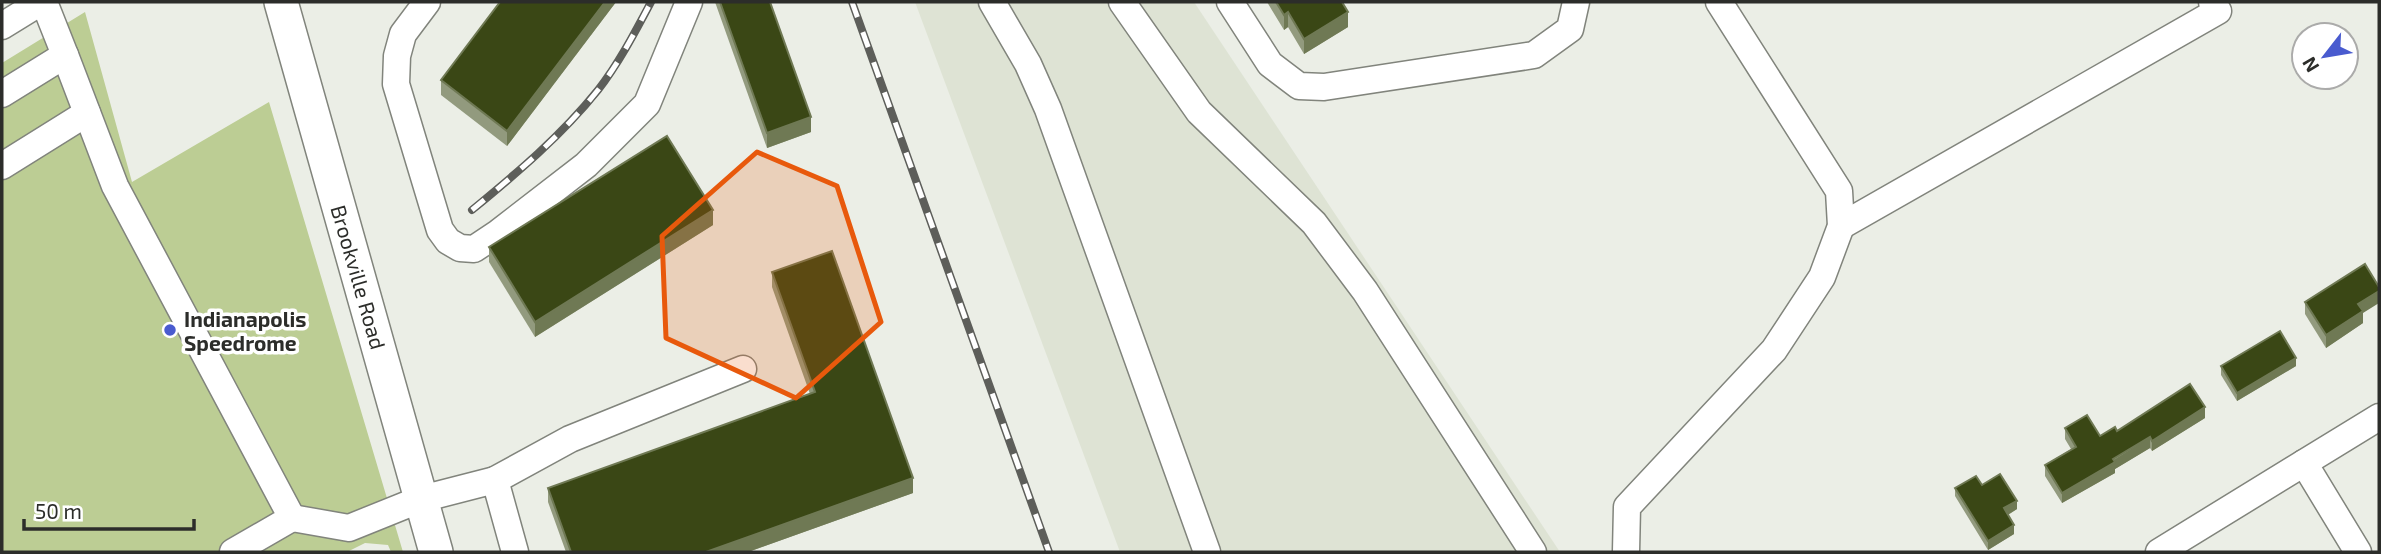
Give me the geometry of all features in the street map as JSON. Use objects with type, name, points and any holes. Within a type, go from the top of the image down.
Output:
[{"type":"main road","name":"Brookville Road","points":[[281,2],[436,552]]},
{"type":"street","points":[[2,26],[43,2],[115,186],[292,518]]},
{"type":"street","points":[[427,2],[403,34],[397,56],[396,84],[440,230],[448,241],[460,248],[474,249],[586,165],[647,104],[689,2]]},
{"type":"street","points":[[992,2],[1028,64],[1048,109],[1206,552]]},
{"type":"street","points":[[1122,2],[1199,113],[1256,165],[1322,233],[1365,291],[1533,552]]},
{"type":"street","points":[[1230,2],[1270,64],[1299,86],[1324,87],[1534,55],[1570,29],[1576,2]]},
{"type":"street","points":[[1626,552],[1627,507],[1774,350],[1822,277],[1841,226],[1839,191],[1718,2]]},
{"type":"street","points":[[1841,226],[2218,11],[2212,2]]},
{"type":"street","points":[[2,94],[65,55]]},
{"type":"street","points":[[2,166],[87,113]]},
{"type":"street","points":[[233,552],[292,518],[349,528],[421,499],[495,480],[570,439],[743,369]]},
{"type":"street","points":[[2159,552],[2379,417]]},
{"type":"street","points":[[2304,463],[2358,552]]},
{"type":"street","points":[[495,480],[516,552]]},
{"type":"highlighted area","points":[[757,152],[837,186],[881,322],[796,398],[666,338],[662,236]]},
{"type":"shaded area","points":[[915,2],[1194,2],[1560,552],[1120,552]]},
{"type":"green space","name":"Indianapolis Speedrome","points":[[85,12],[132,182],[269,102],[403,552],[391,552],[388,545],[365,543],[347,552],[2,552],[2,63]]},
{"type":"building","points":[[500,2],[605,2],[507,131],[441,80]]},
{"type":"building","points":[[720,2],[770,2],[811,117],[767,133]]},
{"type":"building","points":[[1276,2],[1342,2],[1348,12],[1304,39],[1288,12],[1284,15]]},
{"type":"building","points":[[667,136],[713,210],[535,322],[489,247]]},
{"type":"building","points":[[832,251],[913,478],[706,552],[571,552],[548,488],[815,392],[772,272]]},
{"type":"building","points":[[2365,264],[2379,291],[2358,304],[2363,311],[2326,335],[2305,302]]},
{"type":"building","points":[[2280,331],[2296,358],[2237,393],[2221,366]]},
{"type":"building","points":[[2190,384],[2205,407],[2152,441],[2150,437],[2113,459],[2115,462],[2062,493],[2045,465],[2076,447],[2065,428],[2087,415],[2100,436],[2115,427],[2117,431]]},
{"type":"building","points":[[2000,474],[2017,501],[2004,508],[2014,525],[1988,541],[1955,488],[1976,476],[1982,485]]},
{"type":"railway","points":[[472,210],[538,153],[584,107],[613,69],[651,2]]},
{"type":"railway","points":[[852,2],[1049,552]]},
{"type":"place","name":"Indianapolis Speedrome","points":[[170,330]]}]
